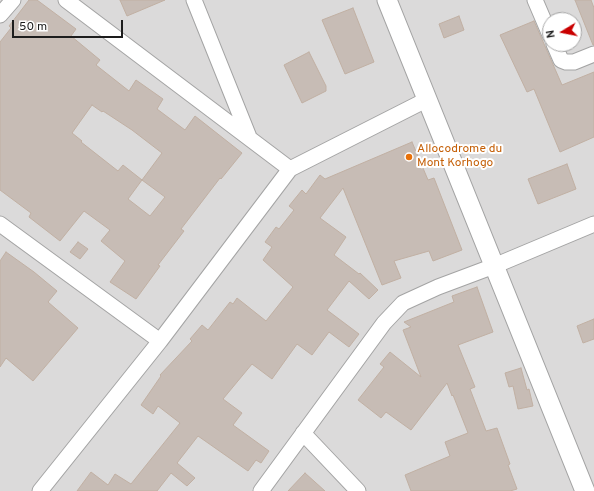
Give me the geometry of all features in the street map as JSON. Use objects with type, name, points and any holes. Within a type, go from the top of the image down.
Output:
[{"type":"street","points":[[0,15],[12,0]]},
{"type":"street","points":[[66,0],[290,169]]},
{"type":"street","points":[[194,0],[249,137]]},
{"type":"street","points":[[387,0],[585,491]]},
{"type":"street","points":[[535,0],[542,16]]},
{"type":"street","points":[[558,52],[561,60],[566,62],[574,62],[594,54]]},
{"type":"street","points":[[40,491],[160,341],[290,169],[428,99]]},
{"type":"street","points":[[0,224],[160,341]]},
{"type":"street","points":[[261,491],[384,323],[403,303],[438,287],[494,266],[594,224]]},
{"type":"street","points":[[303,433],[358,491]]},
{"type":"shaded area","points":[[0,0],[594,0],[594,491],[0,491]]},
{"type":"building","points":[[29,0],[37,0],[76,29],[71,36],[100,60],[96,65],[129,91],[136,80],[163,99],[157,109],[185,130],[195,116],[242,153],[221,179],[220,178],[181,229],[184,231],[158,265],[160,266],[136,299],[110,282],[125,261],[101,241],[110,230],[84,211],[60,241],[29,217],[31,213],[0,190],[0,42],[11,28],[9,26]],"holes":[[[92,105],[132,130],[162,153],[142,180],[123,165],[118,171],[81,142],[82,141],[72,133]],[[142,180],[165,197],[150,216],[128,199]]]},
{"type":"building","points":[[120,0],[165,0],[127,16]]},
{"type":"building","points":[[575,0],[591,0],[594,8],[594,45],[582,18],[582,12],[580,12]]},
{"type":"building","points":[[353,8],[374,62],[345,74],[322,20]]},
{"type":"building","points":[[459,16],[464,30],[444,38],[439,24]]},
{"type":"building","points":[[534,21],[542,39],[542,52],[548,52],[562,85],[594,72],[594,137],[560,152],[534,89],[527,92],[500,35]]},
{"type":"building","points":[[309,52],[326,86],[326,91],[302,103],[284,65]]},
{"type":"building","points":[[412,142],[428,180],[434,178],[462,250],[433,261],[429,251],[394,261],[401,278],[382,285],[343,188],[320,218],[346,237],[334,255],[359,274],[360,273],[378,290],[369,299],[349,281],[327,310],[359,334],[349,347],[329,332],[312,355],[297,344],[272,379],[252,364],[223,399],[242,413],[233,425],[269,451],[261,463],[256,460],[248,471],[198,436],[177,463],[195,478],[187,486],[171,473],[157,491],[77,491],[91,472],[108,485],[115,474],[131,484],[180,423],[158,406],[153,414],[141,405],[161,376],[160,375],[192,341],[190,339],[202,325],[208,330],[230,302],[233,304],[237,298],[266,321],[293,287],[263,260],[272,247],[265,242],[276,227],[279,229],[294,210],[289,206],[302,190],[306,194],[320,175],[325,179]]},
{"type":"building","points":[[567,164],[576,189],[538,204],[528,179]]},
{"type":"building","points":[[78,242],[88,249],[80,259],[70,252]]},
{"type":"building","points":[[6,252],[57,291],[48,302],[78,328],[33,381],[6,358],[0,367],[0,261]]},
{"type":"building","points":[[477,287],[493,332],[458,345],[475,387],[470,389],[486,431],[497,428],[517,489],[510,491],[411,491],[405,475],[450,456],[445,442],[468,433],[447,383],[411,430],[386,412],[381,418],[358,400],[384,367],[380,364],[390,352],[421,377],[403,330],[411,327],[404,322],[454,302],[452,296]]},
{"type":"building","points":[[594,319],[594,339],[583,343],[577,326]]},
{"type":"building","points":[[521,368],[527,390],[529,389],[533,406],[518,409],[513,386],[509,387],[505,373]]},
{"type":"building","points":[[305,473],[325,491],[288,491]]},
{"type":"place","name":"Allocodrome du Mont Korhogo","points":[[409,157]]}]
